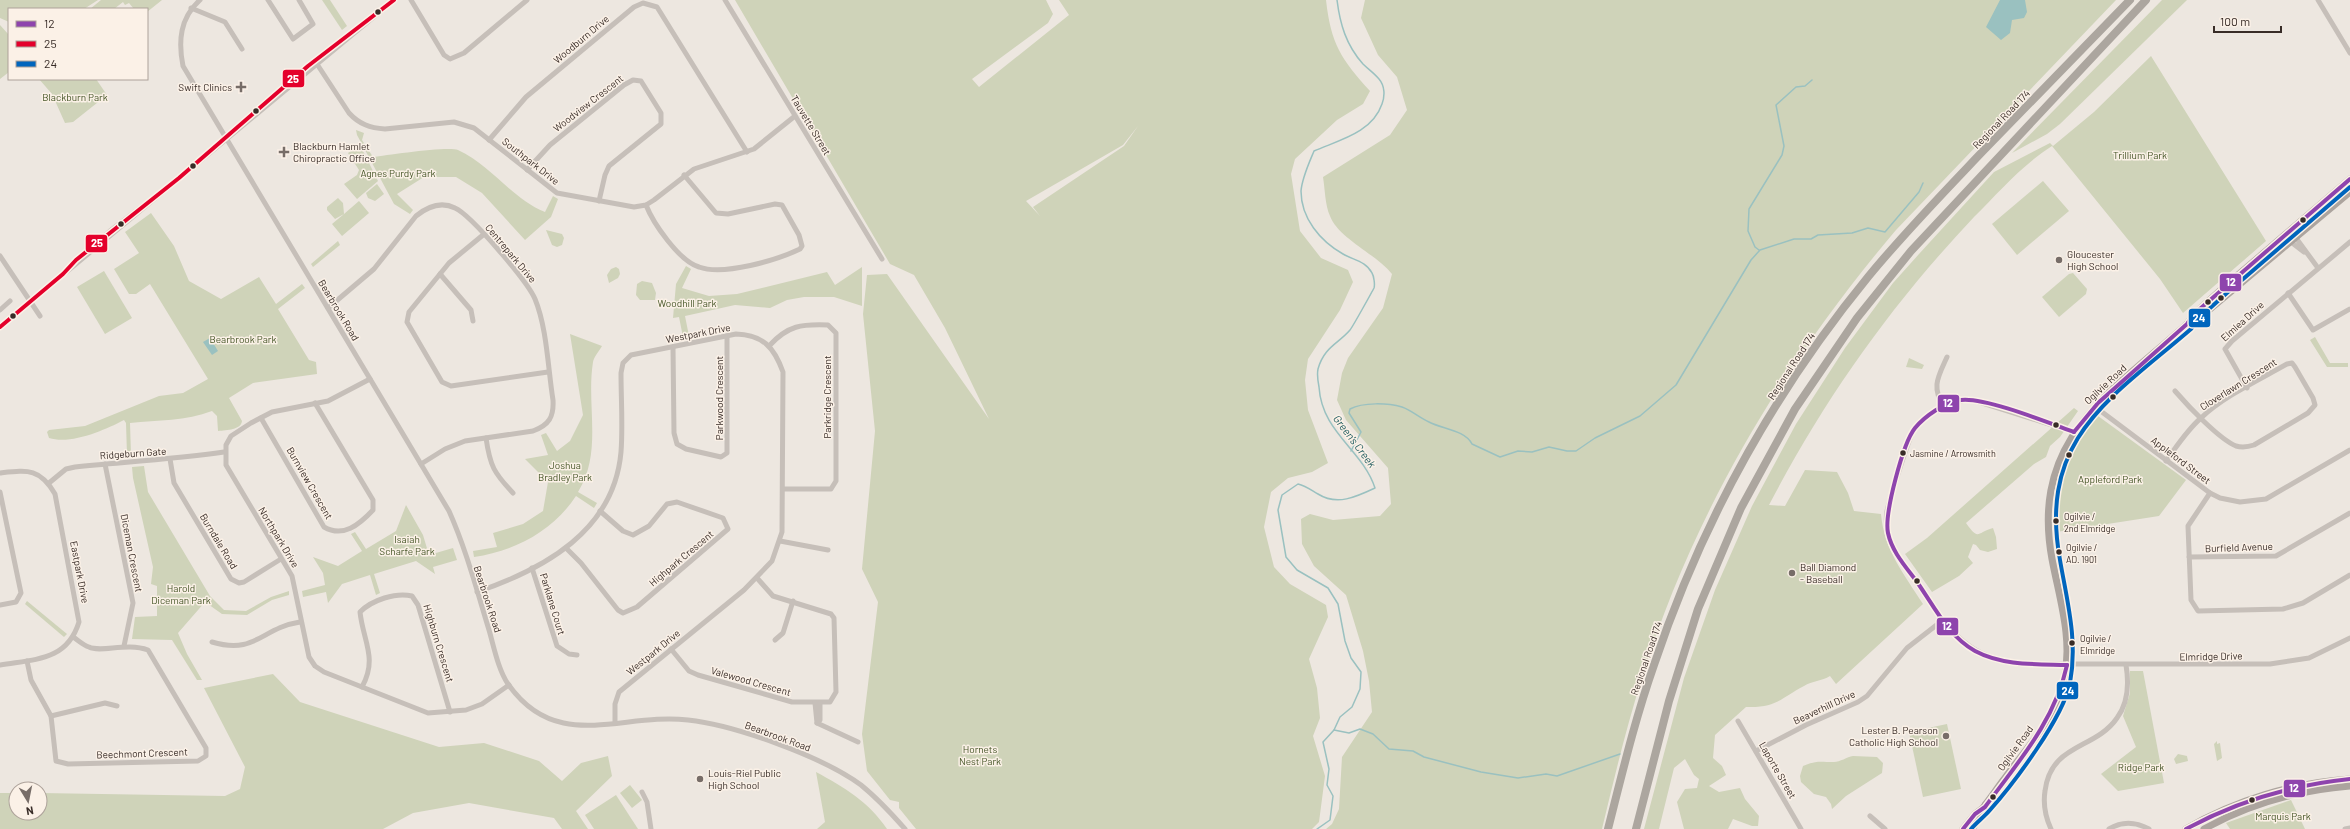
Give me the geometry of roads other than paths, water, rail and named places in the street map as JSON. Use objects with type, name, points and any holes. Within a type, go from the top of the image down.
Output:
[{"type":"highway","name":"Regional Road 174","points":[[1608,829],[1642,701],[1676,604],[1712,519],[1757,437],[1822,336],[1882,259],[1936,200],[2100,32],[2128,0]]},
{"type":"highway","points":[[1636,829],[1669,701],[1698,609],[1741,508],[1795,410],[1839,343],[1902,262],[2146,0]]},
{"type":"highway","points":[[2111,39],[2153,0]]},
{"type":"main road","name":"Ogilvie Road","points":[[1972,829],[1985,806],[2052,714],[2061,692],[2067,665],[2068,634],[2051,552],[2048,520],[2050,492],[2056,472],[2074,432],[2098,403],[2187,324],[2194,314],[2350,179]]},
{"type":"main road","name":"Ogilvie Road","points":[[2187,324],[2198,319],[2350,192]]},
{"type":"main road","points":[[2288,233],[2294,240]]},
{"type":"main road","points":[[2224,287],[2229,293]]},
{"type":"main road","points":[[2186,829],[2216,813],[2264,796],[2315,784],[2350,779]]},
{"type":"main road","points":[[2204,829],[2238,812],[2281,798],[2323,789],[2350,786]]},
{"type":"main road","name":"Ogilvie Road","points":[[1963,829],[1974,814],[1985,806]]},
{"type":"street","points":[[200,0],[191,8],[225,22],[242,49]]},
{"type":"street","points":[[268,0],[293,39],[313,24],[299,0]]},
{"type":"street","points":[[0,327],[63,274],[125,225],[150,202],[270,101],[394,0]]},
{"type":"street","points":[[411,0],[444,55],[450,59],[464,53],[528,0]]},
{"type":"street","name":"Tauvette Street","points":[[725,0],[882,259]]},
{"type":"street","points":[[2318,0],[2350,53]]},
{"type":"street","name":"Woodburn Drive","points":[[489,140],[526,97],[634,7],[643,3],[657,7],[747,152]]},
{"type":"street","name":"Bearbrook Road","points":[[191,8],[180,36],[183,66],[421,464],[453,521],[500,666],[509,685],[530,706],[558,721],[583,726],[693,720],[740,732],[794,750],[832,767],[860,785],[884,805],[905,829]]},
{"type":"street","name":"Southpark Drive","points":[[316,63],[349,113],[356,120],[365,125],[385,129],[454,122],[474,128],[557,192],[624,207],[646,205]]},
{"type":"street","name":"Woodview Crescent","points":[[528,170],[550,145],[624,85],[633,80],[641,81],[661,113],[661,124],[609,166],[605,175],[599,201]]},
{"type":"street","points":[[684,175],[716,213],[728,214],[775,204],[782,205],[799,235],[802,246],[800,248],[779,258],[727,269],[710,270],[698,267],[681,255],[654,222],[646,205],[684,175],[694,169],[754,149],[795,116]]},
{"type":"street","name":"Centrepark Drive","points":[[328,308],[374,269],[424,210],[445,205],[454,207],[464,212],[522,279],[535,298],[541,322],[553,400],[553,410],[550,420],[542,427],[533,431],[486,438],[455,445],[421,464]]},
{"type":"street","points":[[483,235],[449,263],[409,312],[407,322],[442,382],[451,386],[461,386],[548,372]]},
{"type":"street","points":[[2294,240],[2318,268]]},
{"type":"street","name":"Elmlea Drive","points":[[2247,388],[2225,349],[2288,293],[2350,242]]},
{"type":"street","points":[[0,256],[40,316]]},
{"type":"street","points":[[440,274],[471,310],[473,321]]},
{"type":"street","points":[[2288,293],[2313,330],[2350,309]]},
{"type":"street","points":[[0,310],[10,301]]},
{"type":"street","name":"Parkridge Crescent","points":[[769,346],[788,329],[802,325],[828,325],[836,333],[836,481],[831,489],[783,489]]},
{"type":"street","name":"Westpark Drive","points":[[477,592],[553,558],[588,528],[600,511],[614,484],[621,452],[621,373],[623,363],[631,356],[727,336],[748,335],[760,339],[769,346],[783,372],[783,489],[780,541],[772,561],[757,578],[619,692],[615,704],[616,724]]},
{"type":"street","name":"Parkwood Crescent","points":[[673,347],[674,434],[678,444],[686,449],[721,457],[727,453],[727,336]]},
{"type":"street","points":[[1944,407],[1937,395],[1936,385],[1947,357]]},
{"type":"street","name":"Cloverlawn Crescent","points":[[2166,460],[2200,418],[2212,408],[2286,364],[2292,363],[2313,398],[2315,405],[2308,413],[2254,445],[2244,448],[2235,445],[2200,418]]},
{"type":"street","points":[[224,452],[226,444],[231,436],[272,412],[337,397],[370,379]]},
{"type":"street","points":[[2175,391],[2200,418]]},
{"type":"street","name":"Elmridge Drive","points":[[2074,432],[1973,400],[1963,400],[1944,407],[1914,429],[1886,518],[1888,535],[1896,554],[1943,620],[1963,642],[1994,659],[2020,664],[2126,665],[2285,662],[2321,653],[2350,639]]},
{"type":"street","name":"Burnview Crescent","points":[[262,418],[324,527],[334,532],[342,532],[366,518],[373,510],[373,500],[315,403]]},
{"type":"street","name":"Appleford Street","points":[[2098,403],[2102,412],[2210,493],[2220,498],[2240,502],[2261,500],[2350,451]]},
{"type":"street","points":[[486,438],[490,462],[499,479],[513,493]]},
{"type":"street","name":"Ridgeburn Gate","points":[[49,483],[66,470],[105,464],[170,459],[224,452]]},
{"type":"street","name":"Northpark Drive","points":[[224,452],[226,465],[281,560],[292,576],[305,648],[315,666],[324,672],[428,713],[466,710],[482,704],[509,685]]},
{"type":"street","name":"Burndale Road","points":[[170,459],[174,483],[231,579],[239,583],[244,582],[281,560]]},
{"type":"street","name":"Diceman Crescent","points":[[105,464],[132,603],[124,646]]},
{"type":"street","points":[[0,473],[34,472],[44,477],[49,483]]},
{"type":"street","name":"Eastpark Drive","points":[[0,665],[54,655],[73,637],[79,622],[79,611],[55,494],[49,483]]},
{"type":"street","points":[[0,492],[21,593],[16,602],[0,605]]},
{"type":"street","points":[[2210,493],[2188,526],[2191,600],[2198,611],[2283,609],[2303,603],[2350,575]]},
{"type":"street","name":"Highpark Crescent","points":[[566,548],[581,563],[618,610],[623,613],[637,607],[728,529],[723,518],[677,502],[667,504],[649,526],[633,535],[623,531],[600,511]]},
{"type":"street","name":"Burfield Avenue","points":[[2189,557],[2276,556],[2350,512]]},
{"type":"street","points":[[780,541],[828,550]]},
{"type":"street","name":"Parklane Court","points":[[532,568],[557,646],[569,654],[577,655]]},
{"type":"street","points":[[757,578],[773,596],[831,614],[834,618],[835,696],[830,702],[817,703],[820,720],[817,722],[858,742]]},
{"type":"street","name":"Highburn Crescent","points":[[362,687],[369,671],[370,650],[361,623],[360,612],[367,605],[400,594],[412,596],[418,604],[450,712]]},
{"type":"street","points":[[775,640],[783,633],[793,602]]},
{"type":"street","name":"Beaverhill Drive","points":[[1756,751],[1806,725],[1858,702],[1867,696],[1907,648],[1943,620]]},
{"type":"street","points":[[212,642],[229,647],[239,647],[252,643],[280,626],[300,622]]},
{"type":"street","name":"Beechmont Crescent","points":[[27,661],[31,680],[51,716],[56,761],[68,764],[198,761],[206,756],[206,748],[148,650],[138,646],[96,649],[89,648],[73,637]]},
{"type":"street","name":"Valewood Crescent","points":[[671,649],[689,671],[698,675],[792,702],[817,703]]},
{"type":"street","points":[[2051,829],[2045,815],[2044,804],[2048,775],[2059,759],[2102,733],[2117,719],[2127,692],[2126,665]]},
{"type":"street","points":[[51,716],[105,703],[117,706]]},
{"type":"street","name":"Laporte Street","points":[[1738,721],[1801,829]]},
{"type":"street","points":[[642,792],[647,801],[651,829]]},
{"type":"street","points":[[1870,816],[1884,829]]},
{"type":"street","points":[[2109,829],[2129,823],[2138,824],[2149,829]]},
{"type":"street","points":[[2345,829],[2350,828]]},
{"type":"water","points":[[2000,0],[2025,0],[2027,12],[2024,18],[2012,20],[2010,33],[2001,40],[1986,27]]},
{"type":"water","points":[[210,338],[218,351],[212,355],[203,342]]},
{"type":"waterway","name":"Green's Creek","points":[[1317,829],[1330,820],[1333,796],[1327,785],[1329,769],[1323,742],[1334,730],[1340,717],[1352,707],[1360,689],[1361,672],[1351,658],[1345,641],[1338,604],[1328,588],[1297,570],[1286,557],[1278,510],[1282,495],[1298,484],[1325,498],[1339,500],[1354,497],[1375,488],[1369,474],[1361,462],[1327,417],[1322,403],[1318,383],[1318,369],[1324,356],[1332,346],[1350,330],[1374,288],[1373,276],[1366,266],[1335,249],[1313,228],[1304,210],[1301,191],[1304,176],[1314,151],[1344,139],[1363,129],[1377,114],[1384,98],[1384,91],[1381,82],[1357,57],[1348,42],[1342,26],[1337,0]]},
{"type":"waterway","points":[[1759,250],[1755,247],[1748,231],[1749,209],[1782,155],[1784,146],[1776,105],[1796,87],[1805,86],[1812,80]]},
{"type":"waterway","points":[[1351,451],[1361,432],[1349,413],[1350,409],[1368,404],[1390,405],[1405,408],[1429,422],[1459,433],[1469,439],[1472,444],[1500,457],[1518,451],[1532,452],[1549,447],[1567,451],[1576,451],[1595,438],[1640,416],[1676,385],[1751,260],[1760,250],[1794,239],[1811,239],[1818,235],[1852,233],[1868,228],[1885,232],[1919,192],[1923,183]]},
{"type":"waterway","points":[[1334,730],[1349,733],[1360,729],[1373,734],[1389,749],[1413,751],[1424,757],[1481,772],[1518,778],[1546,774],[1557,776],[1620,754]]},
{"type":"place","name":"Swift Clinics","points":[[241,87]]},
{"type":"place","name":"Blackburn Hamlet Chiropractic Office","points":[[284,152]]},
{"type":"place","name":"Gloucester High School","points":[[2059,260]]},
{"type":"place","name":"Jasmine / Arrowsmith","points":[[1903,453]]},
{"type":"place","name":"Ogilvie / 2nd Elmridge","points":[[2056,521]]},
{"type":"place","name":"Ogilvie / AD. 1901","points":[[2059,552]]},
{"type":"place","name":"Ball Diamond - Baseball","points":[[1792,573]]},
{"type":"place","name":"Ogilvie / Elmridge","points":[[2072,643]]},
{"type":"place","name":"Lester B. Pearson Catholic High School","points":[[1946,736]]},
{"type":"place","name":"Louis-Riel Public High School","points":[[700,779]]},
{"type":"park label","name":"Blackburn Park","points":[[75,97]]},
{"type":"park label","name":"Trillium Park","points":[[2140,155]]},
{"type":"park label","name":"Agnes Purdy Park","points":[[398,173]]},
{"type":"park label","name":"Woodhill Park","points":[[687,303]]},
{"type":"park label","name":"Bearbrook Park","points":[[243,339]]},
{"type":"park label","name":"Joshua Bradley Park","points":[[565,470]]},
{"type":"park label","name":"Appleford Park","points":[[2110,479]]},
{"type":"park label","name":"Isaiah Scharfe Park","points":[[407,544]]},
{"type":"park label","name":"Harold Diceman Park","points":[[181,594]]},
{"type":"park label","name":"Hornets Nest Park","points":[[980,754]]},
{"type":"park label","name":"Ridge Park","points":[[2141,767]]},
{"type":"park label","name":"Marquis Park","points":[[2283,816]]}]
